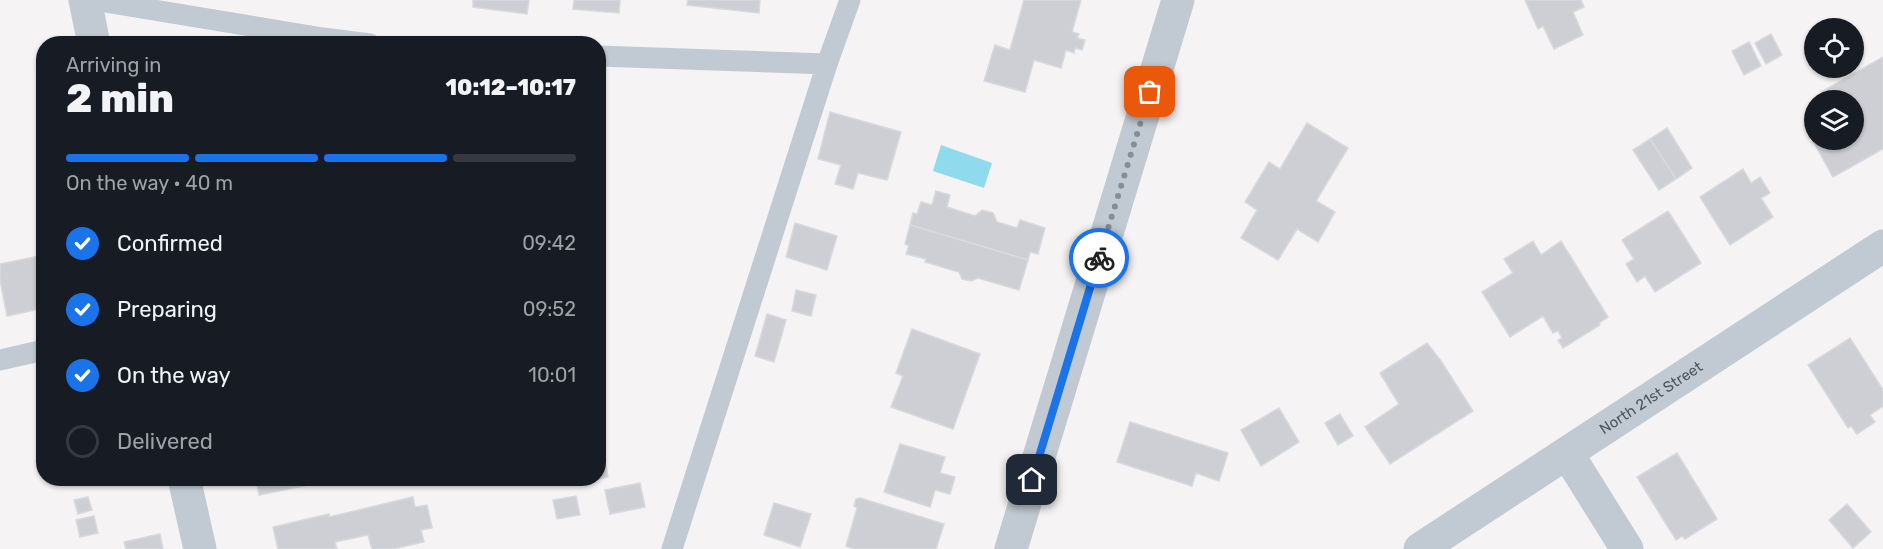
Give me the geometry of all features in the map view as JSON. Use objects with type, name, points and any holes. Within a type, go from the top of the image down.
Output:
[{"type":"street","points":[[86,0],[93,36]]},
{"type":"street","points":[[1011,549],[1178,0]]},
{"type":"street","name":"North 21st Street","points":[[1420,549],[1883,246]]},
{"type":"street","points":[[1567,453],[1627,549]]},
{"type":"street","points":[[186,486],[200,549]]},
{"type":"lane","points":[[93,0],[311,36]]},
{"type":"lane","points":[[672,549],[827,64],[850,0]]},
{"type":"lane","points":[[606,56],[827,64]]},
{"type":"lane","points":[[0,360],[36,353]]},
{"type":"water","points":[[941,145],[992,163],[984,188],[933,171]]},
{"type":"building","points":[[473,0],[529,0],[527,14],[473,7]]},
{"type":"building","points":[[574,0],[620,0],[619,13],[573,9]]},
{"type":"building","points":[[688,0],[760,0],[759,13],[687,5]]},
{"type":"building","points":[[1024,0],[1081,0],[1072,32],[1079,34],[1077,38],[1085,40],[1082,50],[1075,48],[1074,53],[1066,50],[1061,68],[1034,60],[1025,92],[984,81],[995,45],[1010,50]]},
{"type":"building","points":[[1525,0],[1581,0],[1584,7],[1573,12],[1583,35],[1554,49],[1543,26],[1538,29]]},
{"type":"building","points":[[1771,34],[1782,55],[1766,64],[1755,43]]},
{"type":"building","points":[[1749,42],[1761,66],[1744,75],[1732,51]]},
{"type":"building","points":[[1883,57],[1883,149],[1833,177],[1818,150],[1864,150],[1864,90],[1825,90],[1846,78],[1864,78],[1864,68]]},
{"type":"building","points":[[830,112],[901,132],[887,180],[858,173],[853,189],[835,184],[841,165],[818,159]]},
{"type":"building","points":[[1307,123],[1348,148],[1316,201],[1335,212],[1318,242],[1297,229],[1278,260],[1241,238],[1257,210],[1245,202],[1269,162],[1280,169]]},
{"type":"building","points":[[1667,128],[1692,168],[1676,179],[1650,139]]},
{"type":"building","points":[[1650,139],[1676,179],[1659,190],[1633,150]]},
{"type":"building","points":[[1743,169],[1751,183],[1760,177],[1770,193],[1761,198],[1773,217],[1730,245],[1700,197]]},
{"type":"building","points":[[936,191],[950,195],[947,207],[975,216],[982,210],[993,213],[997,222],[1017,228],[1020,220],[1045,228],[1038,254],[1030,252],[1028,260],[910,225],[913,213],[917,214],[921,202],[932,205]]},
{"type":"building","points":[[1668,211],[1701,263],[1655,292],[1645,276],[1637,282],[1626,264],[1634,259],[1622,240]]},
{"type":"building","points":[[795,223],[837,236],[827,270],[786,257]]},
{"type":"building","points":[[910,225],[1028,260],[1019,290],[978,278],[971,281],[962,279],[959,272],[906,254],[909,246],[905,244]]},
{"type":"building","points":[[1533,241],[1541,255],[1561,241],[1608,317],[1599,323],[1600,325],[1563,348],[1558,340],[1562,338],[1558,331],[1553,333],[1543,316],[1510,337],[1482,292],[1513,273],[1504,259]]},
{"type":"building","points":[[36,257],[36,310],[7,316],[0,280],[0,264]]},
{"type":"building","points":[[796,290],[816,295],[811,316],[792,311]]},
{"type":"building","points":[[767,314],[786,320],[774,362],[755,356]]},
{"type":"building","points":[[912,329],[980,354],[953,429],[891,407],[903,376],[896,373]]},
{"type":"building","points":[[1850,338],[1883,390],[1883,406],[1870,415],[1875,422],[1857,434],[1851,426],[1848,428],[1808,365]]},
{"type":"building","points":[[1427,343],[1473,411],[1390,464],[1365,427],[1399,404],[1380,373]]},
{"type":"building","points":[[1279,408],[1299,442],[1261,466],[1241,430]]},
{"type":"building","points":[[1340,414],[1353,436],[1338,445],[1325,423]]},
{"type":"building","points":[[1130,422],[1228,453],[1219,481],[1196,473],[1192,486],[1117,462]]},
{"type":"building","points":[[900,444],[945,457],[940,473],[955,477],[950,494],[935,490],[930,507],[884,492]]},
{"type":"building","points":[[1677,453],[1717,519],[1685,539],[1682,536],[1676,540],[1637,477]]},
{"type":"building","points":[[640,483],[645,507],[610,514],[605,490]]},
{"type":"building","points":[[257,486],[303,486],[259,495]]},
{"type":"building","points":[[576,496],[580,515],[557,519],[553,500]]},
{"type":"building","points":[[88,497],[92,510],[78,514],[74,500]]},
{"type":"building","points":[[413,497],[415,507],[427,505],[432,528],[421,530],[424,542],[393,549],[372,549],[368,535],[335,542],[337,549],[278,549],[273,527],[329,514],[329,517]]},
{"type":"building","points":[[860,498],[944,524],[936,549],[854,549],[846,546],[857,508],[854,506],[856,499]]},
{"type":"building","points":[[774,503],[811,514],[800,547],[764,535]]},
{"type":"building","points":[[1847,504],[1871,532],[1853,548],[1829,520]]},
{"type":"building","points":[[94,516],[98,533],[80,537],[76,520]]},
{"type":"building","points":[[160,534],[163,549],[126,549],[124,542]]},
{"type":"way so far","points":[[1099,258],[1150,92]]},
{"type":"route","points":[[1032,480],[1099,258]]}]
